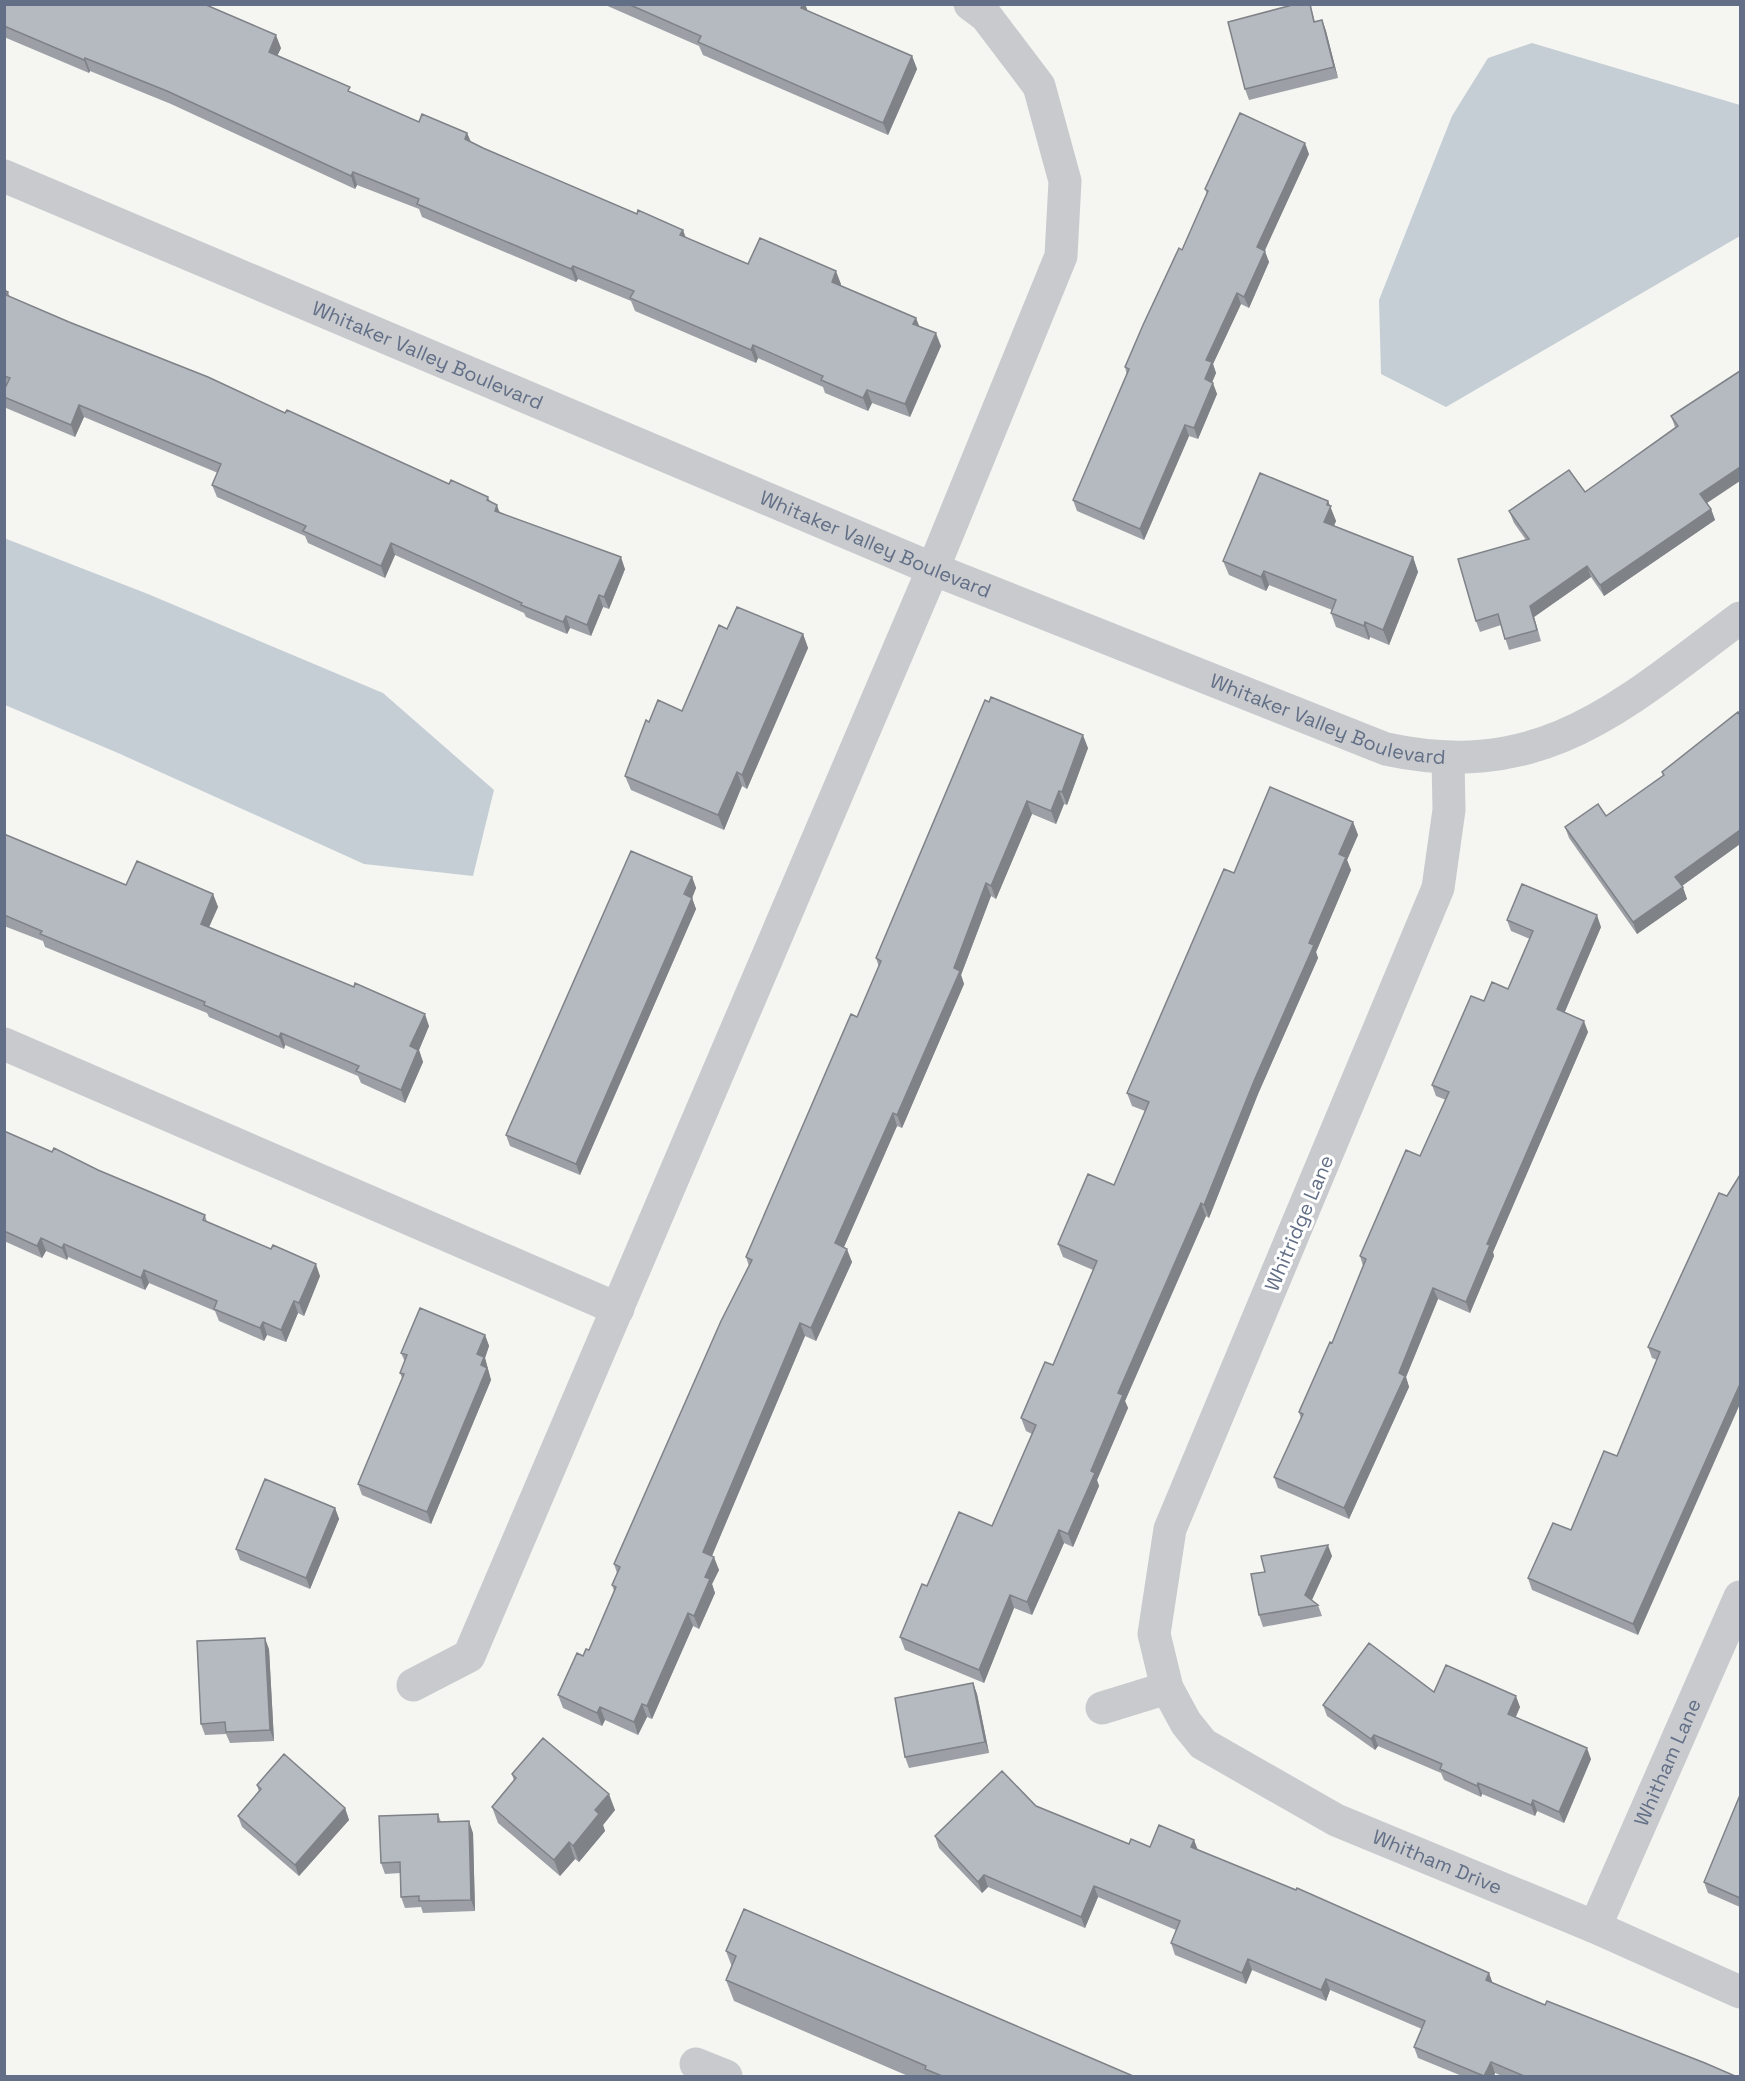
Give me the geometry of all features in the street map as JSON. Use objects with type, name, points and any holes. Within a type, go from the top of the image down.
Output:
[{"type":"street","points":[[413,1685],[469,1656],[933,569],[1061,256],[1065,181],[1038,86],[986,16],[970,4]]},
{"type":"street","name":"Whitaker Valley Boulevard","points":[[4,176],[933,569],[1365,743],[1407,754],[1448,758],[1485,757],[1520,751],[1555,741],[1619,708],[1740,618]]},
{"type":"street","name":"Whitridge Lane","points":[[1167,1688],[1154,1634],[1170,1529],[1438,888],[1449,810],[1448,758]]},
{"type":"street","points":[[4,1044],[618,1309]]},
{"type":"street","name":"Whitham Lane","points":[[1595,1927],[1740,1598]]},
{"type":"street","points":[[1102,1708],[1167,1688]]},
{"type":"street","name":"Whitham Drive","points":[[1167,1688],[1186,1723],[1203,1744],[1336,1820],[1595,1927],[1740,1992]]},
{"type":"street","points":[[696,2064],[726,2076]]},
{"type":"shaded area","points":[[1532,43],[1740,105],[1740,236],[1446,407],[1381,374],[1379,300],[1452,116],[1488,58]]},
{"type":"shaded area","points":[[4,538],[148,594],[383,693],[494,790],[473,876],[364,864],[118,753],[5,705]]},
{"type":"building","points":[[4,4],[204,4],[276,35],[269,52],[350,87],[348,91],[419,122],[422,114],[467,133],[465,139],[483,148],[637,214],[638,210],[683,230],[680,235],[748,264],[760,238],[836,271],[832,282],[916,318],[913,324],[936,333],[905,404],[867,390],[863,398],[821,380],[823,376],[753,345],[751,350],[630,298],[634,291],[573,266],[571,269],[417,204],[419,199],[353,172],[351,176],[167,91],[85,58],[84,60],[4,26]]},
{"type":"building","points":[[628,4],[803,4],[801,8],[912,56],[883,123],[698,42],[701,36]]},
{"type":"building","points":[[1296,4],[1310,4],[1314,22],[1322,20],[1334,67],[1245,89],[1228,22]]},
{"type":"building","points":[[1240,113],[1305,143],[1257,247],[1265,251],[1244,297],[1237,293],[1206,360],[1212,362],[1205,379],[1213,383],[1194,428],[1185,425],[1140,529],[1073,500],[1129,369],[1125,367],[1143,325],[1179,248],[1182,250],[1208,191],[1205,189]]},
{"type":"building","points":[[4,290],[8,292],[6,295],[208,377],[285,413],[287,410],[449,484],[451,480],[488,497],[487,500],[497,505],[495,511],[621,557],[604,597],[599,595],[587,625],[566,616],[563,622],[521,605],[522,603],[391,543],[381,566],[303,531],[306,526],[212,485],[221,464],[79,405],[71,425],[4,397],[4,390],[10,378],[4,376]]},
{"type":"building","points":[[1740,371],[1740,467],[1700,494],[1711,509],[1600,585],[1587,566],[1530,606],[1537,630],[1505,639],[1498,614],[1476,621],[1458,559],[1529,539],[1509,511],[1569,470],[1585,492],[1678,426],[1671,416]]},
{"type":"building","points":[[1260,473],[1328,501],[1327,505],[1331,506],[1324,522],[1413,557],[1383,630],[1365,622],[1364,626],[1331,613],[1336,600],[1264,571],[1261,577],[1223,561]]},
{"type":"building","points":[[737,607],[803,634],[742,775],[737,772],[718,815],[625,776],[646,720],[649,722],[658,700],[682,711],[719,625],[727,629]]},
{"type":"building","points":[[991,697],[1083,735],[1062,792],[1059,791],[1051,811],[1027,801],[991,886],[986,883],[954,968],[960,971],[897,1115],[893,1113],[835,1243],[847,1249],[811,1328],[800,1323],[703,1552],[714,1557],[705,1577],[710,1579],[694,1616],[688,1613],[647,1706],[642,1704],[634,1722],[600,1707],[597,1713],[558,1695],[577,1653],[583,1656],[586,1649],[589,1650],[616,1587],[612,1585],[620,1567],[614,1564],[721,1321],[752,1260],[746,1257],[851,1014],[857,1017],[881,961],[876,958],[985,700],[989,702]]},
{"type":"building","points":[[1738,712],[1740,716],[1740,830],[1675,877],[1683,887],[1633,922],[1565,827],[1598,804],[1606,816],[1664,775],[1662,772]]},
{"type":"building","points":[[1270,787],[1353,822],[1339,854],[1346,857],[1309,943],[1314,945],[1254,1081],[1204,1205],[1201,1203],[1118,1393],[1123,1395],[1091,1471],[1095,1473],[1068,1534],[1059,1530],[1027,1602],[1010,1595],[979,1670],[900,1637],[922,1584],[927,1586],[959,1512],[992,1526],[1036,1425],[1021,1418],[1045,1362],[1053,1365],[1097,1261],[1058,1244],[1088,1174],[1114,1185],[1149,1102],[1127,1093],[1224,869],[1234,873]]},
{"type":"building","points":[[4,834],[126,885],[137,861],[213,894],[201,924],[354,987],[355,983],[425,1014],[410,1046],[418,1050],[401,1090],[356,1071],[359,1066],[281,1033],[279,1037],[204,1005],[205,1002],[40,934],[42,931],[4,915]]},
{"type":"building","points":[[631,851],[692,877],[684,894],[692,898],[576,1164],[506,1135]]},
{"type":"building","points":[[1522,884],[1597,915],[1557,1009],[1584,1021],[1487,1244],[1490,1245],[1466,1302],[1433,1288],[1399,1373],[1405,1376],[1344,1508],[1274,1477],[1303,1414],[1299,1412],[1330,1342],[1332,1343],[1366,1259],[1360,1256],[1406,1150],[1420,1156],[1449,1092],[1432,1085],[1471,996],[1484,1001],[1492,982],[1508,989],[1533,931],[1507,920]]},
{"type":"building","points":[[4,1131],[52,1152],[54,1148],[98,1170],[205,1215],[203,1220],[271,1249],[273,1245],[316,1264],[299,1303],[294,1301],[281,1330],[263,1322],[260,1328],[214,1309],[217,1301],[144,1270],[141,1278],[64,1244],[62,1248],[41,1238],[37,1246],[4,1231]]},
{"type":"building","points":[[1740,1175],[1740,1384],[1633,1624],[1528,1578],[1553,1523],[1571,1530],[1604,1451],[1617,1456],[1660,1352],[1648,1347],[1719,1193],[1727,1196]]},
{"type":"building","points":[[420,1308],[485,1335],[477,1354],[484,1357],[481,1365],[487,1368],[427,1512],[358,1484],[404,1374],[400,1373],[407,1355],[401,1353]]},
{"type":"building","points":[[265,1479],[335,1508],[306,1578],[236,1549]]},
{"type":"building","points":[[1328,1545],[1305,1595],[1318,1605],[1259,1615],[1251,1574],[1265,1572],[1261,1556]]},
{"type":"building","points":[[265,1638],[270,1730],[226,1732],[225,1722],[201,1724],[197,1641]]},
{"type":"building","points":[[1369,1643],[1434,1692],[1446,1665],[1516,1696],[1508,1714],[1587,1748],[1559,1812],[1533,1800],[1531,1805],[1478,1783],[1477,1786],[1440,1769],[1442,1764],[1374,1735],[1371,1739],[1323,1705]]},
{"type":"building","points":[[973,1683],[985,1742],[905,1757],[895,1698]]},
{"type":"building","points":[[543,1738],[609,1794],[595,1810],[599,1814],[573,1846],[569,1842],[554,1860],[492,1807],[516,1778],[512,1774]]},
{"type":"building","points":[[284,1754],[345,1808],[295,1865],[238,1816],[261,1789],[257,1785]]},
{"type":"building","points":[[1002,1771],[1036,1806],[1129,1844],[1131,1839],[1150,1847],[1159,1825],[1194,1840],[1191,1847],[1296,1890],[1297,1888],[1489,1973],[1486,1980],[1545,2005],[1547,2001],[1735,2076],[1524,2076],[1491,2062],[1484,2076],[1414,2047],[1425,2021],[1326,1979],[1321,1990],[1248,1959],[1242,1973],[1171,1943],[1180,1921],[1094,1886],[1081,1917],[984,1875],[978,1882],[935,1836]]},
{"type":"building","points":[[1740,1795],[1740,1898],[1704,1882]]},
{"type":"building","points":[[438,1814],[438,1822],[469,1821],[471,1900],[419,1901],[419,1896],[401,1897],[400,1862],[381,1863],[379,1816]]},
{"type":"building","points":[[744,1909],[1133,2076],[942,2076],[925,2069],[926,2066],[726,1980],[736,1956],[726,1951]]}]
